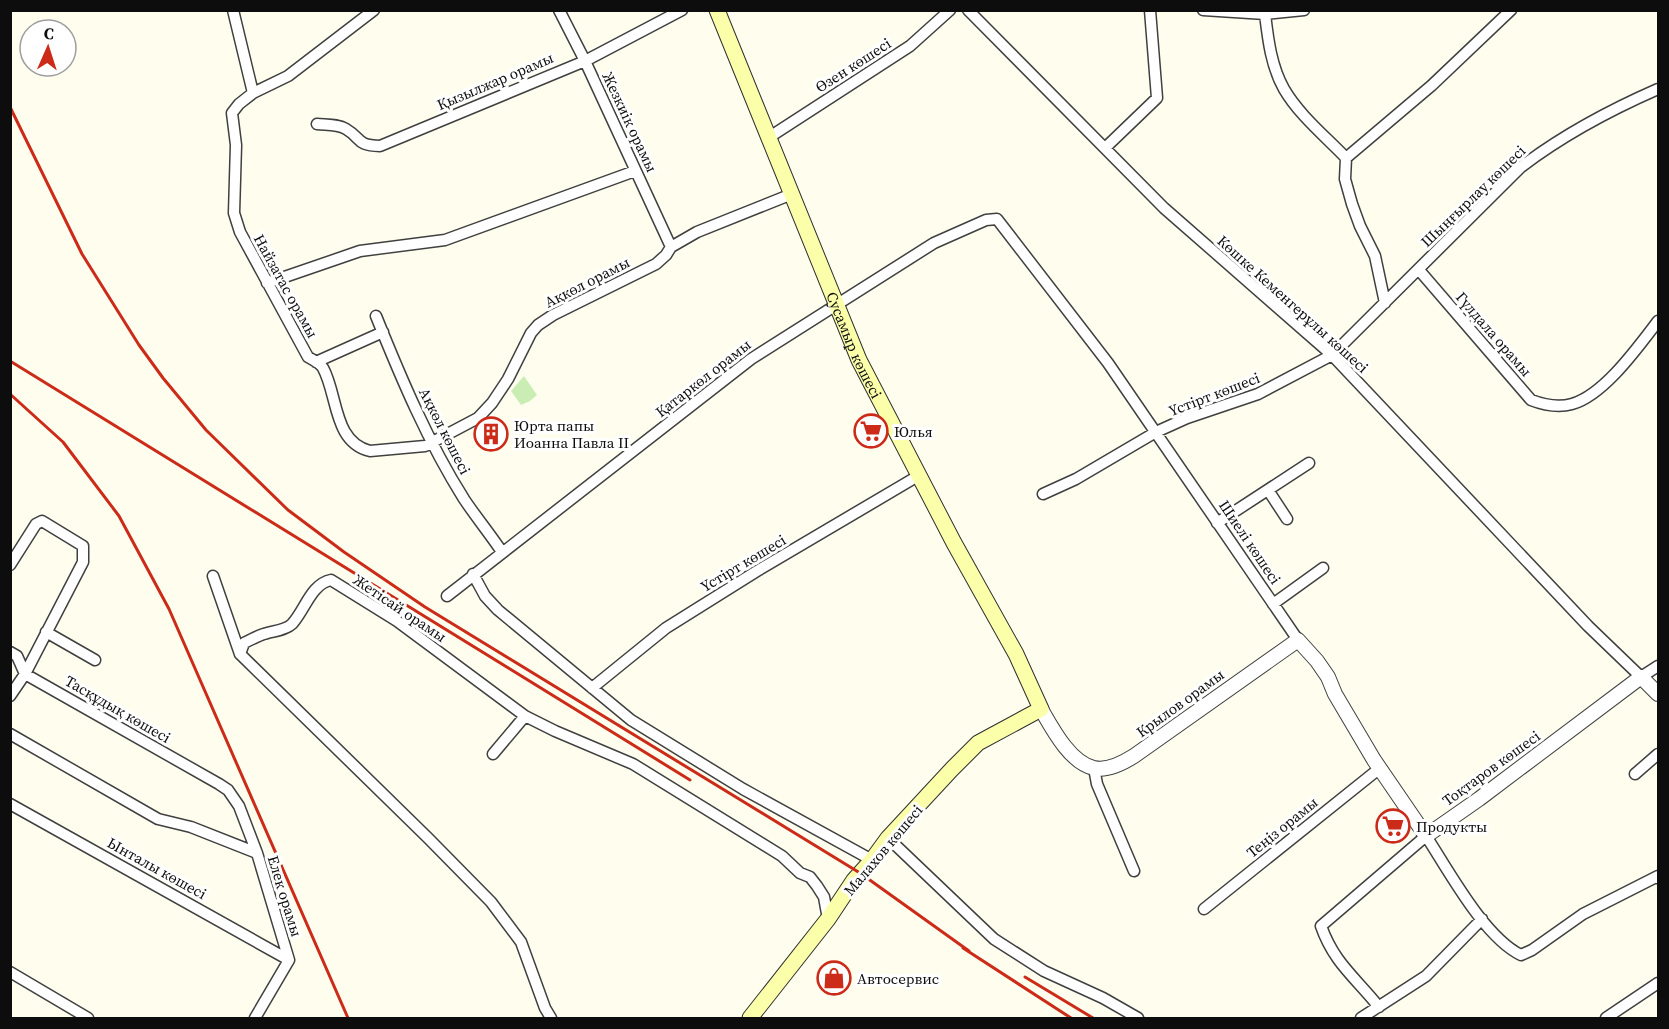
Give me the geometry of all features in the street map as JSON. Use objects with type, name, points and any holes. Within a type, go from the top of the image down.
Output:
[{"type":"main road","name":"Сусамыр көшесі","points":[[717,10],[859,360],[918,476],[1016,654],[1041,709]]},
{"type":"main road","name":"Малахов көшесі","points":[[750,1018],[888,838],[978,743],[1041,709]]},
{"type":"street","points":[[233,10],[253,93]]},
{"type":"street","name":"Найзатас орамы","points":[[374,10],[288,75],[253,93],[232,113],[236,145],[234,213],[240,232],[308,357],[322,366],[345,434],[356,446],[370,451],[411,448],[433,442]]},
{"type":"street","name":"Жезкиік орамы","points":[[559,10],[671,247]]},
{"type":"street","name":"Қызылжар орамы","points":[[317,124],[336,125],[347,129],[365,146],[380,146],[585,61],[682,10]]},
{"type":"street","name":"Өзен көшесі","points":[[768,138],[910,46],[950,10]]},
{"type":"street","name":"Көшке Кеменгерұлы көшесі","points":[[968,10],[1164,208],[1332,355],[1549,584],[1641,677]]},
{"type":"street","points":[[1105,148],[1157,98],[1150,10]]},
{"type":"street","points":[[1203,10],[1265,14],[1304,10]]},
{"type":"street","points":[[1346,158],[1431,86],[1511,10]]},
{"type":"street","points":[[1265,14],[1272,61],[1285,90],[1301,111],[1346,158],[1345,179],[1360,226],[1376,256],[1385,303]]},
{"type":"street","name":"Шыңғырлау көшесі","points":[[1332,355],[1521,167],[1542,151],[1586,125],[1629,101],[1659,89]]},
{"type":"street","points":[[267,284],[360,251],[445,240],[635,171]]},
{"type":"street","name":"Ақкөл орамы","points":[[433,442],[478,418],[492,403],[508,379],[531,333],[538,325],[553,315],[656,264],[671,247],[697,232],[792,194]]},
{"type":"street","name":"Шиелі көшесі","points":[[965,228],[986,220],[997,219],[1108,363],[1298,640],[1328,677],[1335,694],[1380,768],[1482,920],[1512,951],[1521,955],[1532,950],[1583,914],[1658,877]]},
{"type":"street","name":"Қатаркөл орамы","points":[[447,596],[751,359],[934,243],[965,228]]},
{"type":"street","name":"Гүлдала орамы","points":[[1419,270],[1531,400],[1554,406],[1572,404],[1598,389],[1659,321]]},
{"type":"street","name":"Ақкөл көшесі","points":[[376,316],[433,442],[464,500],[502,552]]},
{"type":"street","points":[[316,362],[383,332]]},
{"type":"street","name":"Үстірт көшесі","points":[[1043,494],[1076,479],[1156,432],[1186,418],[1258,394],[1332,355]]},
{"type":"street","points":[[1217,523],[1309,463]]},
{"type":"street","name":"Үстірт көшесі","points":[[592,688],[666,628],[757,571],[918,476]]},
{"type":"street","points":[[1268,490],[1287,519]]},
{"type":"street","points":[[10,565],[36,524],[42,521],[83,546],[83,562],[10,696]]},
{"type":"street","points":[[1273,604],[1323,568]]},
{"type":"street","points":[[473,574],[485,596],[498,610],[631,720],[743,789],[872,860]]},
{"type":"street","points":[[213,576],[240,654],[491,902],[521,942],[545,1008],[551,1018]]},
{"type":"street","name":"Жетісай орамы","points":[[240,654],[244,643],[263,634],[290,627],[308,603],[313,590],[325,581],[331,580],[397,621],[525,716],[633,764],[782,856],[817,886],[825,897],[828,919]]},
{"type":"street","points":[[46,632],[95,660]]},
{"type":"street","name":"Крылов орамы","points":[[1094,768],[1119,765],[1134,756],[1298,640]]},
{"type":"street","name":"Тасқұдық көшесі","points":[[10,652],[17,656],[24,674],[219,784]]},
{"type":"street","name":"Тоқтаров көшесі","points":[[1379,1007],[1341,965],[1327,943],[1321,926],[1426,836],[1659,666]]},
{"type":"street","points":[[1641,677],[1659,694]]},
{"type":"street","name":"Сусамыр көшесі","points":[[1041,709],[1057,738],[1075,757],[1094,768]]},
{"type":"street","points":[[493,754],[525,716]]},
{"type":"street","points":[[10,734],[158,819],[191,827],[257,853]]},
{"type":"street","points":[[1635,774],[1659,754]]},
{"type":"street","points":[[1094,768],[1097,784],[1134,871]]},
{"type":"street","name":"Теңіз орамы","points":[[1204,909],[1380,768]]},
{"type":"street","name":"Елек орамы","points":[[219,784],[228,790],[239,806],[257,853],[289,960],[255,1018]]},
{"type":"street","name":"Ынталы көшесі","points":[[10,804],[289,960]]},
{"type":"street","points":[[888,838],[994,939],[1044,971],[1103,998],[1138,1018]]},
{"type":"street","points":[[1361,1018],[1426,976],[1482,920]]},
{"type":"street","points":[[10,972],[88,1018]]},
{"type":"street","points":[[1606,1018],[1659,983]]},
{"type":"green space","points":[[524,376],[537,395],[521,405],[511,391]]},
{"type":"railway","points":[[10,107],[82,254],[139,345],[206,430],[288,510],[344,552],[425,607],[860,873],[969,951]]},
{"type":"railway","points":[[10,361],[690,780]]},
{"type":"railway","points":[[10,394],[63,442],[119,516],[169,609],[348,1018]]},
{"type":"railway","points":[[963,948],[1071,1018]]},
{"type":"railway","points":[[1025,977],[1093,1018]]},
{"type":"place","name":"Юлья","points":[[871,431]]},
{"type":"place","name":"Юрта папы Иоанна Павла II","points":[[491,434]]},
{"type":"place","name":"Продукты","points":[[1393,826]]},
{"type":"place","name":"Автосервис","points":[[834,978]]}]
